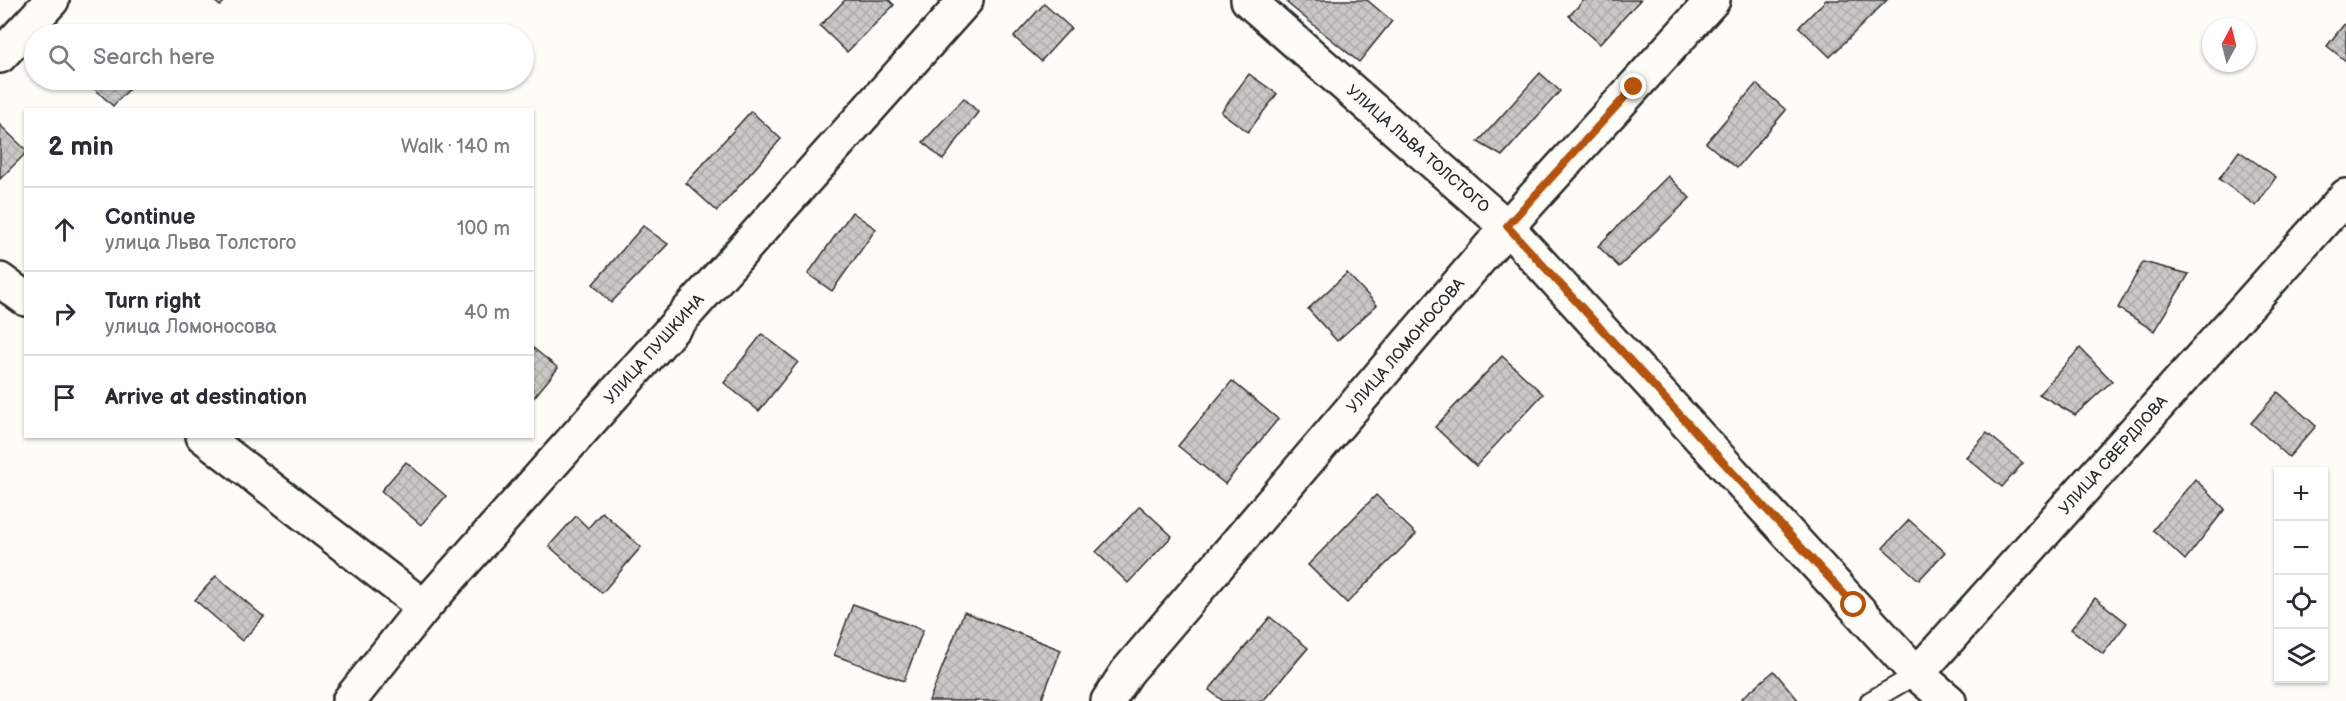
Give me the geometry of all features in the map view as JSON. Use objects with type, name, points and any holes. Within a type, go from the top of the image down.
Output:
[{"type":"street","points":[[30,24],[52,0]]},
{"type":"street","name":"УЛИЦА ПУШКИНА","points":[[349,701],[424,607],[966,0]]},
{"type":"street","name":"УЛИЦА ЛЬВА ТОЛСТОГО","points":[[1248,0],[1507,226],[1917,674],[1948,701]]},
{"type":"street","name":"УЛИЦА ЛОМОНОСОВА","points":[[1108,701],[1127,672],[1507,226],[1713,0]]},
{"type":"street","points":[[0,56],[24,30]]},
{"type":"street","name":"УЛИЦА СВЕРДЛОВА","points":[[1917,674],[2346,196]]},
{"type":"street","points":[[0,280],[24,298]]},
{"type":"street","points":[[206,438],[424,607]]},
{"type":"lane","name":"УЛИЦА СВЕРДЛОВА","points":[[1870,701],[1917,674]]},
{"type":"building","points":[[213,0],[226,0],[220,6]]},
{"type":"building","points":[[845,0],[889,0],[894,5],[847,52],[820,26]]},
{"type":"building","points":[[1290,0],[1367,0],[1392,21],[1359,62],[1287,3]]},
{"type":"building","points":[[1584,0],[1640,0],[1600,44],[1569,16]]},
{"type":"building","points":[[1826,0],[1887,0],[1830,57],[1799,27]]},
{"type":"building","points":[[1044,4],[1071,28],[1041,61],[1014,37]]},
{"type":"building","points":[[2346,22],[2346,61],[2327,46]]},
{"type":"building","points":[[1540,73],[1560,91],[1502,156],[1478,142]]},
{"type":"building","points":[[1249,74],[1277,94],[1248,132],[1221,112]]},
{"type":"building","points":[[1756,84],[1786,110],[1737,168],[1706,143]]},
{"type":"building","points":[[96,90],[128,90],[113,106]]},
{"type":"building","points":[[964,98],[978,112],[943,160],[923,142]]},
{"type":"building","points":[[751,111],[781,139],[717,211],[686,183]]},
{"type":"building","points":[[0,125],[24,148],[24,155],[0,179]]},
{"type":"building","points":[[2239,151],[2276,177],[2256,206],[2219,179]]},
{"type":"building","points":[[1668,176],[1690,198],[1619,267],[1598,246]]},
{"type":"building","points":[[852,212],[876,229],[832,291],[808,274]]},
{"type":"building","points":[[643,226],[668,244],[611,303],[593,284]]},
{"type":"building","points":[[2143,262],[2189,274],[2154,331],[2118,308]]},
{"type":"building","points":[[1347,273],[1377,305],[1337,341],[1308,309]]},
{"type":"building","points":[[762,334],[798,362],[759,411],[724,383]]},
{"type":"building","points":[[2080,348],[2112,381],[2075,415],[2039,394]]},
{"type":"building","points":[[534,349],[558,368],[534,398]]},
{"type":"building","points":[[1502,356],[1543,394],[1476,466],[1435,427]]},
{"type":"building","points":[[1232,381],[1278,419],[1225,484],[1178,446]]},
{"type":"building","points":[[2278,392],[2316,426],[2289,457],[2251,423]]},
{"type":"building","points":[[1987,433],[2023,463],[2002,487],[1966,457]]},
{"type":"building","points":[[406,462],[446,496],[421,525],[381,491]]},
{"type":"building","points":[[2195,479],[2225,509],[2185,560],[2153,530]]},
{"type":"building","points":[[1376,495],[1416,534],[1347,603],[1308,565]]},
{"type":"building","points":[[1140,506],[1172,536],[1128,583],[1096,552]]},
{"type":"building","points":[[602,512],[641,547],[602,593],[549,546],[576,516],[588,528]]},
{"type":"building","points":[[1909,520],[1945,552],[1919,580],[1883,548]]},
{"type":"building","points":[[216,576],[264,617],[242,641],[195,600]]},
{"type":"building","points":[[2095,598],[2127,623],[2103,654],[2071,629]]},
{"type":"building","points":[[853,604],[923,630],[904,681],[834,655]]},
{"type":"building","points":[[964,612],[1061,650],[1041,701],[929,701]]},
{"type":"building","points":[[1270,617],[1308,648],[1263,701],[1223,701],[1209,690]]},
{"type":"building","points":[[1774,671],[1799,701],[1745,701],[1742,698]]},
{"type":"route","points":[[1634,87],[1507,226],[1854,605]]}]
